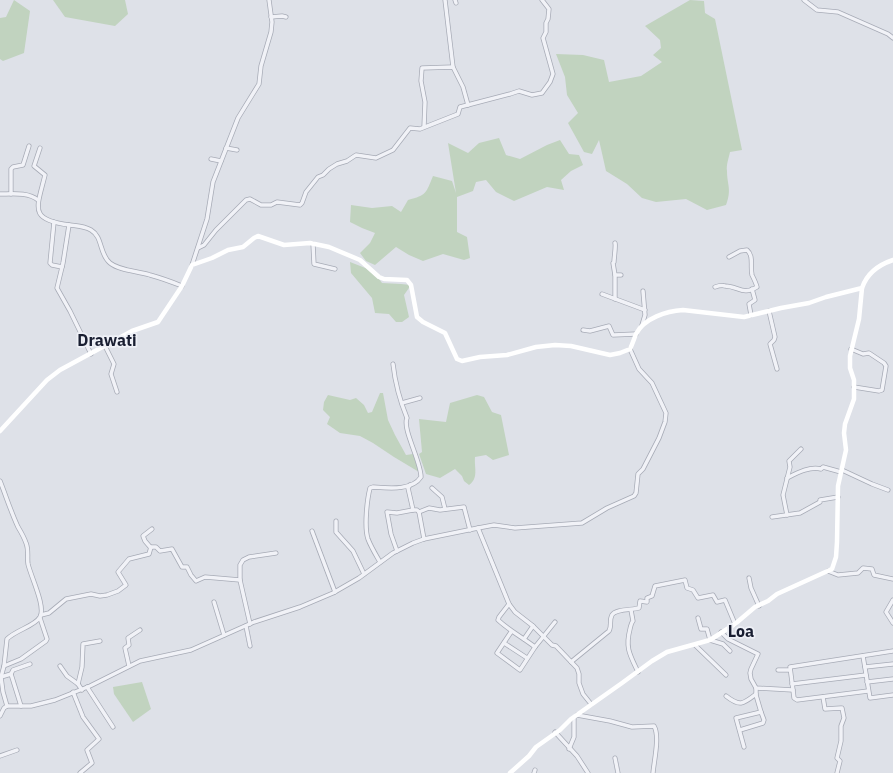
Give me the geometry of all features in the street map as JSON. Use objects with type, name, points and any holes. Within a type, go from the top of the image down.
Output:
[{"type":"street","points":[[0,431],[52,375],[136,329],[158,322],[182,286],[198,248],[207,219],[213,182],[221,161],[238,118],[259,84],[260,66],[271,32],[269,0]]},
{"type":"street","points":[[445,0],[453,67],[463,87],[468,105]]},
{"type":"street","points":[[198,248],[204,245],[216,230],[245,200],[250,200],[261,205],[271,205],[277,202],[300,205],[306,192],[318,177],[323,175],[329,169],[337,164],[347,161],[354,156],[359,155],[368,158],[377,157],[395,149],[409,128],[419,129],[458,114],[460,108],[519,91],[531,95],[540,94],[550,82],[553,74],[543,38],[546,32],[549,9],[542,0]]},
{"type":"street","points":[[804,0],[817,10],[841,13],[888,34],[893,38]]},
{"type":"street","points":[[271,17],[286,17]]},
{"type":"street","points":[[424,127],[425,102],[421,82],[422,68],[453,67]]},
{"type":"street","points":[[11,194],[11,168],[13,166],[23,165],[29,146]]},
{"type":"street","points":[[40,148],[34,167],[45,175],[38,200],[38,209],[45,220],[82,226],[93,231],[98,238],[104,258],[112,265],[152,275],[182,286]]},
{"type":"street","points":[[226,148],[237,150]]},
{"type":"street","points":[[211,159],[221,161]]},
{"type":"street","points":[[0,194],[27,195],[38,200]]},
{"type":"street","points":[[54,222],[50,263],[52,265],[62,267]]},
{"type":"street","points":[[69,225],[57,289],[70,311],[91,354]]},
{"type":"street","points":[[192,265],[218,256],[228,250],[243,247],[258,236],[284,245],[313,244],[330,247],[354,257],[365,264],[379,277],[384,279],[407,280],[411,285],[417,318],[445,334],[457,359],[459,360],[480,356],[508,355],[536,347],[556,345],[571,346],[610,355],[630,349]]},
{"type":"street","points":[[615,243],[616,247],[613,263],[615,275],[615,299]]},
{"type":"street","points":[[313,244],[314,264],[335,269]]},
{"type":"street","points":[[715,287],[727,286],[742,291],[756,288],[757,286],[752,273],[751,256],[749,251],[740,251],[729,257]]},
{"type":"street","points":[[510,773],[529,756],[536,747],[575,716],[652,661],[667,652],[710,640],[777,594],[832,569],[836,557],[838,497],[841,471],[846,450],[844,433],[845,424],[854,398],[854,380],[849,363],[859,319],[862,288],[864,280],[871,271],[878,266],[893,260]]},
{"type":"street","points":[[615,275],[621,275]]},
{"type":"street","points":[[0,716],[4,708],[8,706],[31,706],[55,700],[73,692],[82,690],[140,661],[191,650],[248,625],[300,607],[348,585],[397,551],[424,539],[494,525],[515,528],[582,523],[607,508],[634,496],[636,493],[638,474],[643,469],[659,438],[665,422],[666,413],[652,383],[639,369],[630,349],[636,334],[648,321],[675,311],[683,310],[744,317],[751,316],[809,303],[862,288]]},
{"type":"street","points":[[751,316],[749,304],[755,300],[752,289]]},
{"type":"street","points":[[641,328],[645,310],[643,291]]},
{"type":"street","points":[[602,294],[645,310]]},
{"type":"street","points":[[769,311],[775,337],[770,344],[777,369]]},
{"type":"street","points":[[583,330],[590,331],[610,326],[613,335],[636,334]]},
{"type":"street","points":[[105,346],[114,364],[111,374],[116,392]]},
{"type":"street","points":[[851,349],[862,354],[869,353],[886,366],[882,390],[880,391],[854,387]]},
{"type":"street","points":[[380,562],[367,534],[366,522],[370,489],[373,487],[396,488],[410,485],[420,479],[421,470],[406,423],[408,418],[402,403],[393,364]]},
{"type":"street","points":[[402,403],[420,398]]},
{"type":"street","points":[[787,515],[783,497],[790,467],[790,460],[801,448]]},
{"type":"street","points":[[787,478],[804,470],[816,467],[821,469],[824,467],[841,471],[888,490]]},
{"type":"street","points":[[0,481],[1,489],[26,544],[29,566],[40,599],[40,617],[47,639],[20,660],[4,666]]},
{"type":"street","points":[[410,485],[408,488],[413,510]]},
{"type":"street","points":[[432,488],[442,497],[445,509]]},
{"type":"street","points":[[772,517],[800,513],[820,502],[820,500],[838,497]]},
{"type":"street","points":[[397,551],[391,534],[387,512],[396,513],[417,510],[419,512],[429,508],[464,508],[470,530]]},
{"type":"street","points":[[419,512],[424,539]]},
{"type":"street","points":[[336,521],[336,532],[353,551],[364,574]]},
{"type":"street","points":[[151,548],[143,536],[152,528]]},
{"type":"street","points":[[478,528],[509,604],[515,612],[533,626],[553,646],[556,646],[579,671],[579,683],[583,694],[591,704]]},
{"type":"street","points":[[312,531],[335,592]]},
{"type":"street","points":[[151,548],[156,547],[160,551],[171,549],[183,567],[187,568],[191,576],[196,581],[205,577],[240,580]]},
{"type":"street","points":[[8,706],[3,692],[1,677],[4,666],[7,639],[12,634],[49,613],[66,599],[91,594],[100,596],[118,592],[126,585],[118,572],[128,560],[149,554],[151,548]]},
{"type":"street","points":[[250,646],[239,568],[243,560],[255,556],[276,553]]},
{"type":"street","points":[[828,571],[840,575],[858,573],[863,568],[872,569],[874,575],[893,579]]},
{"type":"street","points":[[749,578],[751,588],[759,606]]},
{"type":"street","points":[[571,662],[610,631],[612,626],[611,616],[614,613],[617,611],[639,608],[640,601],[647,602],[647,598],[652,596],[655,586],[685,580],[687,588],[693,590],[698,598],[713,595],[717,601],[726,600],[735,624]]},
{"type":"street","points":[[893,600],[886,612],[893,623]]},
{"type":"street","points":[[214,602],[224,635]]},
{"type":"street","points":[[509,604],[498,620],[511,632],[535,647]]},
{"type":"street","points":[[631,610],[634,621],[631,623],[627,637],[632,660],[638,672]]},
{"type":"street","points":[[698,618],[701,629],[707,629],[710,640]]},
{"type":"street","points":[[511,632],[497,651],[497,654],[520,670],[535,647],[555,622]]},
{"type":"street","points":[[524,639],[533,626]]},
{"type":"street","points":[[129,666],[125,648],[129,645],[129,637],[140,630]]},
{"type":"street","points":[[722,632],[728,639],[758,654],[750,673],[751,679],[756,688],[756,694],[764,723],[740,730]]},
{"type":"street","points":[[710,640],[724,644],[730,651]]},
{"type":"street","points":[[78,684],[82,666],[82,644],[100,641]]},
{"type":"street","points":[[504,642],[527,658]]},
{"type":"street","points":[[695,645],[726,675]]},
{"type":"street","points":[[868,691],[795,700],[790,667],[893,651]]},
{"type":"street","points":[[863,656],[870,698],[893,695]]},
{"type":"street","points":[[1,677],[30,664]]},
{"type":"street","points":[[865,667],[893,664]]},
{"type":"street","points":[[10,666],[21,706]]},
{"type":"street","points":[[60,666],[67,676],[78,684],[82,690]]},
{"type":"street","points":[[778,670],[790,670]]},
{"type":"street","points":[[792,684],[866,675]]},
{"type":"street","points":[[867,682],[893,679]]},
{"type":"street","points":[[87,687],[113,727]]},
{"type":"street","points":[[756,688],[793,690]]},
{"type":"street","points":[[73,692],[83,716],[99,739],[87,750],[92,763],[80,773]]},
{"type":"street","points":[[726,696],[736,703],[742,703],[756,694]]},
{"type":"street","points":[[824,697],[826,709],[842,709],[844,718],[841,726],[841,741],[837,757],[840,761],[837,773]]},
{"type":"street","points":[[744,747],[736,719],[737,717],[761,712]]},
{"type":"street","points":[[569,749],[574,737],[575,716]]},
{"type":"street","points":[[575,716],[610,721],[632,727],[654,726],[656,731],[656,745],[652,773]]},
{"type":"street","points":[[555,732],[577,756],[588,773]]},
{"type":"street","points":[[0,756],[9,751],[17,750]]},
{"type":"street","points":[[615,758],[618,773]]},
{"type":"green space","points":[[14,0],[30,11],[24,53],[3,61],[0,59],[0,18],[6,17]]},
{"type":"green space","points":[[53,0],[125,0],[128,14],[115,26],[65,17]]},
{"type":"green space","points":[[690,0],[704,1],[705,13],[715,19],[742,150],[730,152],[727,166],[729,191],[726,205],[707,210],[686,199],[656,202],[642,198],[627,184],[606,171],[599,140],[592,154],[584,152],[568,123],[578,113],[567,95],[565,77],[556,54],[583,55],[604,60],[609,82],[641,76],[662,62],[653,55],[661,48],[660,40],[645,26]]},
{"type":"green space","points":[[499,138],[506,155],[520,159],[560,140],[569,154],[579,155],[583,165],[571,171],[561,180],[564,190],[547,187],[514,201],[496,192],[486,180],[476,182],[473,191],[457,197],[457,232],[467,237],[470,258],[464,260],[443,254],[423,261],[396,247],[375,265],[366,261],[360,253],[370,243],[375,233],[350,222],[351,205],[372,208],[392,206],[401,212],[408,200],[419,197],[427,190],[433,176],[452,181],[456,193],[448,143],[468,153],[479,143]]},
{"type":"green space","points":[[350,262],[373,271],[382,283],[411,285],[404,295],[409,317],[402,322],[396,322],[389,314],[375,313],[372,298],[351,273]]},
{"type":"green space","points":[[380,393],[383,393],[388,420],[395,435],[406,455],[413,454],[419,472],[360,436],[340,433],[327,424],[330,417],[323,410],[324,402],[328,395],[350,400],[356,398],[364,405],[368,413],[372,412]]},
{"type":"green space","points":[[477,395],[484,397],[492,412],[501,415],[509,455],[493,460],[486,455],[475,457],[475,476],[469,485],[455,469],[440,478],[426,474],[419,454],[422,452],[419,419],[446,422],[450,403]]},
{"type":"green space","points":[[142,682],[151,709],[133,722],[114,694],[113,687]]},
{"type":"district","name":"Drawati","points":[[107,340]]},
{"type":"district","name":"Loa","points":[[741,631]]}]
